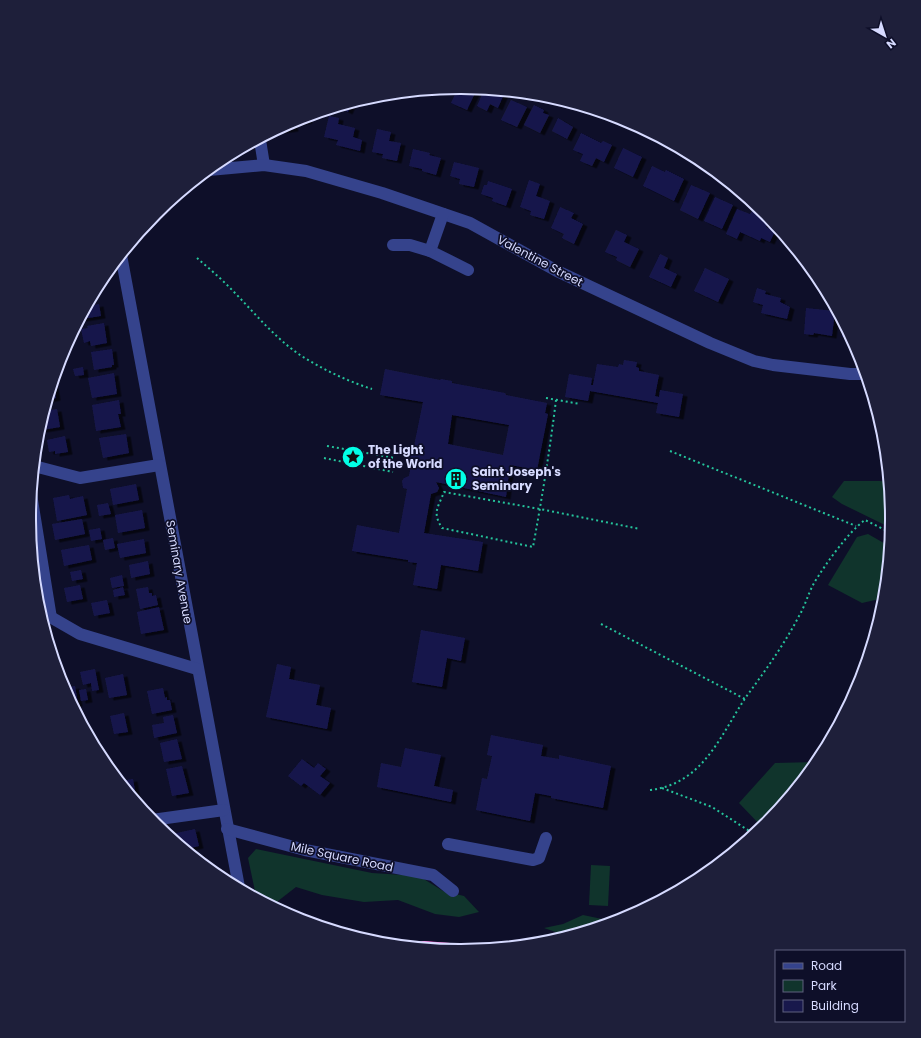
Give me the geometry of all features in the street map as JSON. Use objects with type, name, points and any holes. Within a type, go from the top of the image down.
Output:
[{"type":"street","points":[[261,144],[264,165]]},
{"type":"street","name":"Valentine Street","points":[[221,169],[264,165],[306,171],[382,193],[470,223],[557,271],[710,343],[754,361],[773,365],[859,374]]},
{"type":"street","points":[[430,251],[443,214]]},
{"type":"street","points":[[394,245],[410,245],[430,251],[468,270]]},
{"type":"street","name":"Seminary Avenue","points":[[122,263],[238,880]]},
{"type":"street","points":[[40,467],[80,478],[159,465]]},
{"type":"street","points":[[36,520],[51,618]]},
{"type":"street","points":[[47,616],[80,634],[197,669]]},
{"type":"street","points":[[160,819],[224,810]]},
{"type":"street","name":"Mile Square Road","points":[[227,829],[305,850],[433,875],[453,891]]},
{"type":"street","points":[[448,844],[533,860],[539,858],[546,838]]},
{"type":"path","points":[[197,258],[225,283],[279,338],[300,354],[330,372],[355,384],[372,389]]},
{"type":"path","points":[[546,398],[580,404]]},
{"type":"path","points":[[556,400],[547,470],[540,509],[533,547],[442,528],[436,519],[436,513],[444,492],[540,509],[640,529]]},
{"type":"path","points":[[327,446],[395,458]]},
{"type":"path","points":[[670,451],[857,526]]},
{"type":"path","points":[[324,458],[393,472]]},
{"type":"path","points":[[650,790],[662,788],[688,776],[706,760],[723,736],[745,699],[771,663],[800,615],[814,584],[857,526],[865,520],[885,530]]},
{"type":"path","points":[[601,624],[745,699]]},
{"type":"path","points":[[662,788],[712,807],[748,830]]},
{"type":"green space","points":[[844,481],[883,481],[885,525],[842,504],[832,497]]},
{"type":"green space","points":[[868,534],[884,543],[877,600],[862,603],[828,585],[857,537]]},
{"type":"green space","points":[[808,762],[780,799],[757,822],[739,803],[775,763]]},
{"type":"green space","points":[[256,849],[372,873],[419,876],[443,891],[464,896],[479,912],[459,917],[435,914],[398,900],[364,902],[322,895],[296,887],[278,902],[255,891],[248,858]]},
{"type":"green space","points":[[591,865],[610,866],[608,906],[589,905]]},
{"type":"green space","points":[[583,915],[602,919],[556,932],[544,928],[563,924]]},
{"type":"building","points":[[455,94],[474,95],[467,110],[451,103]]},
{"type":"building","points":[[482,95],[503,97],[498,108],[490,104],[487,111],[477,106]]},
{"type":"building","points":[[511,100],[527,107],[517,127],[501,120]]},
{"type":"building","points":[[534,105],[544,110],[543,113],[549,115],[540,133],[524,125]]},
{"type":"building","points":[[329,116],[339,118],[338,124],[355,128],[353,137],[362,140],[360,151],[336,145],[338,140],[324,137]]},
{"type":"building","points":[[558,118],[573,127],[567,139],[552,131]]},
{"type":"building","points":[[377,129],[391,132],[389,141],[401,143],[397,161],[382,158],[383,154],[372,152]]},
{"type":"building","points":[[581,133],[601,143],[603,141],[612,145],[604,162],[596,158],[592,166],[580,161],[583,154],[573,150]]},
{"type":"building","points":[[623,148],[642,157],[633,177],[614,168]]},
{"type":"building","points":[[413,149],[430,153],[429,155],[441,158],[436,175],[422,171],[422,169],[409,166]]},
{"type":"building","points":[[454,162],[479,168],[474,187],[459,184],[460,179],[450,176]]},
{"type":"building","points":[[652,166],[665,172],[666,170],[684,179],[674,201],[643,186]]},
{"type":"building","points":[[529,180],[540,184],[536,196],[550,201],[544,219],[530,215],[531,211],[520,207]]},
{"type":"building","points":[[488,181],[512,189],[506,206],[492,201],[493,198],[481,194],[484,185],[487,185]]},
{"type":"building","points":[[691,185],[710,193],[698,219],[680,210]]},
{"type":"building","points":[[715,197],[733,205],[722,229],[704,221]]},
{"type":"building","points":[[560,207],[574,213],[571,218],[583,224],[574,244],[562,238],[564,234],[551,228]]},
{"type":"building","points":[[737,209],[750,214],[752,211],[767,225],[766,227],[774,233],[770,242],[761,238],[760,241],[740,232],[737,239],[726,234]]},
{"type":"building","points":[[616,230],[627,235],[624,242],[639,249],[630,267],[616,260],[617,257],[605,252]]},
{"type":"building","points":[[660,254],[668,258],[664,268],[677,274],[671,287],[649,277]]},
{"type":"building","points":[[705,268],[729,279],[718,302],[694,291]]},
{"type":"building","points":[[757,288],[766,291],[765,294],[781,298],[780,302],[790,307],[787,319],[761,313],[763,305],[753,302]]},
{"type":"building","points":[[99,304],[101,316],[87,318],[93,307],[94,305]]},
{"type":"building","points":[[806,308],[830,310],[834,318],[832,336],[814,333],[813,335],[804,334]]},
{"type":"building","points":[[104,323],[107,343],[91,346],[90,341],[84,343],[81,329],[88,328],[87,326]]},
{"type":"building","points":[[112,349],[114,365],[112,365],[112,367],[94,370],[91,352]]},
{"type":"building","points":[[624,360],[637,362],[636,367],[639,368],[639,371],[659,375],[655,396],[659,397],[660,390],[683,394],[679,417],[656,413],[658,403],[590,391],[588,401],[565,397],[569,374],[592,378],[591,385],[593,385],[597,364],[618,367],[619,364],[623,365]]},
{"type":"building","points":[[83,367],[84,375],[75,376],[73,369]]},
{"type":"building","name":"Saint Joseph's Seminary","points":[[385,369],[452,381],[452,383],[547,403],[545,413],[548,414],[537,470],[510,465],[506,497],[436,482],[439,488],[437,492],[431,494],[424,533],[483,542],[478,571],[441,565],[437,589],[413,585],[417,563],[408,562],[408,560],[352,551],[357,525],[399,533],[407,489],[403,488],[402,481],[404,478],[409,476],[412,459],[408,457],[407,450],[414,446],[423,402],[380,395]],"holes":[[[452,415],[509,425],[503,455],[448,444]]]},
{"type":"building","points":[[114,373],[117,394],[92,398],[88,378]]},
{"type":"building","points":[[119,400],[121,414],[118,414],[121,427],[96,431],[92,405]]},
{"type":"building","points":[[57,409],[60,427],[45,429],[50,410]]},
{"type":"building","points":[[126,434],[129,453],[103,458],[99,438]]},
{"type":"building","points":[[65,436],[68,452],[55,454],[55,451],[49,452],[47,440]]},
{"type":"building","points":[[136,484],[139,500],[113,505],[110,489]]},
{"type":"building","points":[[69,495],[70,499],[83,496],[87,515],[57,521],[53,498]]},
{"type":"building","points":[[108,503],[111,514],[99,516],[97,505]]},
{"type":"building","points":[[142,510],[145,528],[118,533],[115,515]]},
{"type":"building","points":[[82,519],[85,534],[55,540],[52,524]]},
{"type":"building","points":[[100,528],[102,539],[91,541],[89,530]]},
{"type":"building","points":[[113,538],[115,548],[105,550],[103,540]]},
{"type":"building","points":[[144,539],[146,553],[120,558],[117,544]]},
{"type":"building","points":[[89,545],[92,560],[64,566],[61,550]]},
{"type":"building","points":[[148,561],[150,574],[131,578],[129,565]]},
{"type":"building","points":[[81,570],[83,579],[72,581],[70,572]]},
{"type":"building","points":[[122,575],[124,586],[112,588],[110,578]]},
{"type":"building","points":[[80,585],[83,599],[67,602],[64,588]]},
{"type":"building","points":[[123,587],[125,595],[114,597],[113,590]]},
{"type":"building","points":[[148,587],[149,593],[152,593],[152,596],[156,595],[158,605],[140,609],[136,589]]},
{"type":"building","points":[[107,600],[110,613],[94,616],[91,603]]},
{"type":"building","points":[[159,607],[164,630],[141,634],[137,612]]},
{"type":"building","points":[[421,630],[465,638],[461,661],[447,658],[442,687],[412,682]]},
{"type":"building","points":[[277,664],[291,667],[289,679],[320,685],[316,705],[331,708],[327,729],[266,717]]},
{"type":"building","points":[[95,669],[99,690],[92,691],[91,683],[83,685],[80,672]]},
{"type":"building","points":[[123,674],[127,695],[109,698],[105,678]]},
{"type":"building","points":[[75,686],[78,702],[71,687]]},
{"type":"building","points":[[163,688],[165,698],[167,697],[167,700],[170,700],[172,710],[152,714],[147,691]]},
{"type":"building","points":[[86,689],[88,700],[81,701],[79,690]]},
{"type":"building","points":[[124,713],[128,732],[114,734],[110,716]]},
{"type":"building","points":[[173,715],[177,733],[154,738],[152,725],[164,723],[163,717]]},
{"type":"building","points":[[491,735],[543,745],[541,756],[559,759],[559,755],[611,766],[603,808],[551,798],[551,796],[535,793],[530,821],[476,810],[482,778],[487,779],[492,756],[487,755]]},
{"type":"building","points":[[177,739],[182,759],[164,762],[160,743]]},
{"type":"building","points":[[405,748],[441,755],[434,786],[453,790],[451,802],[377,787],[381,763],[401,767]]},
{"type":"building","points":[[302,759],[314,768],[318,763],[326,769],[320,776],[330,783],[320,795],[304,783],[301,786],[288,776]]},
{"type":"building","points":[[182,766],[189,793],[172,796],[166,769]]},
{"type":"building","points":[[133,779],[135,791],[126,780]]},
{"type":"building","points":[[195,829],[199,846],[192,848],[176,833]]},
{"type":"place","name":"The Light of the World","points":[[353,457]]},
{"type":"place","name":"Saint Joseph's Seminary","points":[[456,479]]}]
